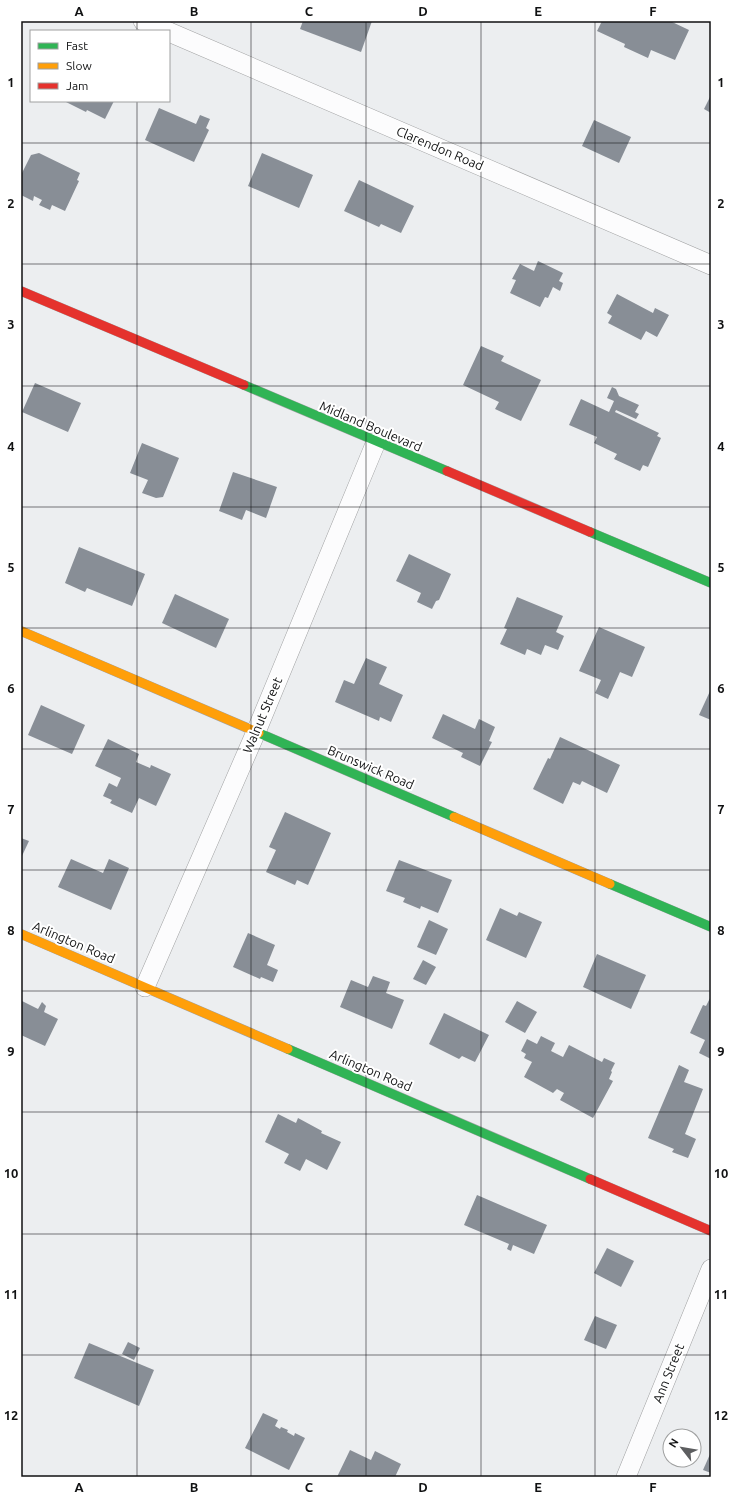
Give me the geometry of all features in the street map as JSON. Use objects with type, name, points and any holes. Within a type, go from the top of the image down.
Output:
[{"type":"street","name":"Clarendon Road","points":[[143,21],[166,30]]},
{"type":"street","name":"Clarendon Road","points":[[170,32],[711,265]]},
{"type":"street","name":"Midland Boulevard","points":[[21,291],[711,583]]},
{"type":"street","name":"Walnut Street","points":[[145,987],[256,732],[376,442]]},
{"type":"street","name":"Brunswick Road","points":[[21,631],[711,927]]},
{"type":"street","name":"Arlington Road","points":[[21,934],[711,1231]]},
{"type":"street","name":"Ann Street","points":[[626,1477],[711,1269]]},
{"type":"building","points":[[303,21],[372,21],[361,52],[300,29]]},
{"type":"building","points":[[602,21],[670,21],[689,30],[675,60],[651,50],[648,58],[624,47],[625,44],[597,31]]},
{"type":"building","points":[[711,95],[711,113],[704,109]]},
{"type":"building","points":[[66,102],[114,102],[105,119],[87,110],[86,112]]},
{"type":"building","points":[[159,108],[196,124],[200,115],[210,119],[206,128],[209,130],[194,162],[145,140]]},
{"type":"building","points":[[594,120],[631,137],[619,163],[582,146]]},
{"type":"building","points":[[39,153],[80,173],[77,180],[79,181],[65,211],[52,205],[50,210],[39,205],[42,200],[34,196],[33,201],[21,195],[21,175],[31,155]]},
{"type":"building","points":[[262,153],[313,175],[299,208],[248,186]]},
{"type":"building","points":[[359,180],[414,206],[401,233],[381,224],[379,227],[344,211]]},
{"type":"building","points":[[538,261],[563,273],[559,281],[563,283],[560,291],[553,287],[548,298],[545,297],[540,307],[510,293],[516,280],[512,279],[520,264],[534,271]]},
{"type":"building","points":[[617,294],[653,313],[655,308],[669,315],[657,337],[646,331],[641,340],[608,323],[612,316],[607,313]]},
{"type":"building","points":[[481,346],[504,356],[501,361],[541,380],[521,421],[495,409],[499,402],[463,385]]},
{"type":"building","points":[[35,383],[81,403],[68,432],[22,412]]},
{"type":"building","points":[[612,387],[616,389],[619,396],[639,405],[635,412],[639,414],[636,419],[616,410],[615,412],[659,433],[657,436],[661,438],[648,467],[643,465],[640,471],[614,459],[617,454],[594,443],[597,437],[569,425],[581,399],[609,412],[614,401],[607,398]]},
{"type":"building","points":[[142,443],[179,458],[163,497],[156,498],[142,493],[148,480],[130,473]]},
{"type":"building","points":[[233,472],[277,487],[266,518],[246,510],[242,520],[219,511]]},
{"type":"building","points":[[79,547],[145,574],[132,606],[87,588],[85,592],[65,583]]},
{"type":"building","points":[[409,554],[451,574],[439,600],[436,601],[432,609],[417,602],[421,593],[396,581]]},
{"type":"building","points":[[175,594],[229,619],[216,648],[162,623]]},
{"type":"building","points":[[517,597],[563,616],[556,632],[564,636],[558,650],[545,645],[541,655],[527,649],[525,655],[500,644],[507,629],[504,628]]},
{"type":"building","points":[[599,627],[645,647],[632,677],[620,672],[608,699],[595,693],[601,680],[579,671]]},
{"type":"building","points":[[366,658],[387,667],[379,684],[403,695],[391,722],[380,717],[379,721],[335,702],[344,680],[354,684]]},
{"type":"building","points":[[711,689],[711,720],[699,715]]},
{"type":"building","points":[[41,705],[85,725],[72,754],[28,735]]},
{"type":"building","points":[[443,714],[475,729],[479,719],[495,727],[489,741],[492,742],[480,766],[461,757],[463,753],[432,738]]},
{"type":"building","points":[[560,737],[620,765],[607,793],[582,781],[580,785],[573,782],[563,804],[533,789],[548,758],[550,759]]},
{"type":"building","points":[[108,739],[139,754],[136,762],[150,768],[151,765],[171,774],[156,806],[139,798],[132,813],[110,803],[112,800],[103,796],[109,783],[117,787],[121,778],[95,766]]},
{"type":"building","points":[[285,812],[331,833],[308,885],[297,880],[295,885],[266,872],[276,850],[269,847]]},
{"type":"building","points":[[21,838],[29,841],[21,858]]},
{"type":"building","points":[[71,859],[103,873],[109,859],[129,868],[111,910],[58,887]]},
{"type":"building","points":[[399,860],[452,880],[438,913],[421,906],[420,909],[403,902],[405,898],[386,891]]},
{"type":"building","points":[[500,908],[517,916],[519,912],[542,922],[526,958],[486,940]]},
{"type":"building","points":[[429,920],[448,929],[436,955],[417,947]]},
{"type":"building","points":[[248,933],[275,945],[267,965],[278,970],[273,982],[261,977],[260,979],[233,967]]},
{"type":"building","points":[[597,954],[646,975],[631,1009],[583,987]]},
{"type":"building","points":[[423,960],[436,967],[426,985],[413,979]]},
{"type":"building","points":[[373,976],[390,982],[386,993],[404,1000],[392,1029],[340,1007],[351,980],[368,987]]},
{"type":"building","points":[[711,996],[711,1059],[699,1053],[705,1040],[690,1033],[703,1005],[706,1006]]},
{"type":"building","points":[[22,1001],[38,1009],[42,1002],[46,1006],[44,1012],[58,1019],[45,1046],[21,1035]]},
{"type":"building","points":[[517,1001],[537,1012],[525,1033],[505,1022]]},
{"type":"building","points":[[444,1013],[489,1035],[475,1062],[462,1056],[459,1059],[429,1044]]},
{"type":"building","points":[[541,1036],[555,1043],[551,1051],[563,1057],[569,1045],[602,1062],[604,1058],[615,1063],[609,1079],[613,1081],[593,1118],[560,1100],[564,1093],[557,1089],[553,1093],[524,1077],[532,1062],[524,1058],[526,1054],[521,1051],[527,1039],[537,1044]]},
{"type":"building","points":[[679,1065],[689,1070],[684,1082],[703,1089],[685,1134],[696,1139],[688,1158],[672,1152],[674,1149],[648,1138]]},
{"type":"building","points":[[278,1114],[296,1123],[298,1118],[322,1131],[321,1133],[341,1142],[327,1170],[306,1159],[300,1171],[284,1163],[289,1154],[265,1142]]},
{"type":"building","points":[[477,1195],[547,1225],[534,1254],[513,1245],[511,1251],[507,1249],[509,1244],[464,1225]]},
{"type":"building","points":[[607,1248],[634,1261],[621,1287],[594,1273]]},
{"type":"building","points":[[595,1316],[617,1325],[606,1349],[584,1340]]},
{"type":"building","points":[[128,1342],[140,1348],[134,1360],[122,1354]]},
{"type":"building","points":[[89,1343],[154,1370],[139,1406],[74,1378]]},
{"type":"building","points":[[263,1413],[278,1420],[275,1426],[280,1429],[281,1427],[288,1430],[287,1432],[294,1436],[295,1433],[305,1438],[289,1470],[245,1448]]},
{"type":"building","points":[[350,1450],[371,1460],[375,1451],[401,1464],[395,1477],[337,1477]]},
{"type":"building","points":[[711,1452],[711,1473],[703,1470]]},
{"type":"traffic: fast","points":[[244,385],[447,471]]},
{"type":"traffic: fast","points":[[590,532],[711,583]]},
{"type":"traffic: fast","points":[[259,733],[454,817]]},
{"type":"traffic: fast","points":[[610,884],[711,927]]},
{"type":"traffic: fast","points":[[288,1049],[590,1179]]},
{"type":"traffic: slow","points":[[21,631],[259,733]]},
{"type":"traffic: slow","points":[[454,817],[610,884]]},
{"type":"traffic: slow","points":[[21,934],[288,1049]]},
{"type":"traffic: jam","points":[[21,291],[244,385]]},
{"type":"traffic: jam","points":[[447,471],[590,532]]},
{"type":"traffic: jam","points":[[590,1179],[711,1231]]}]
